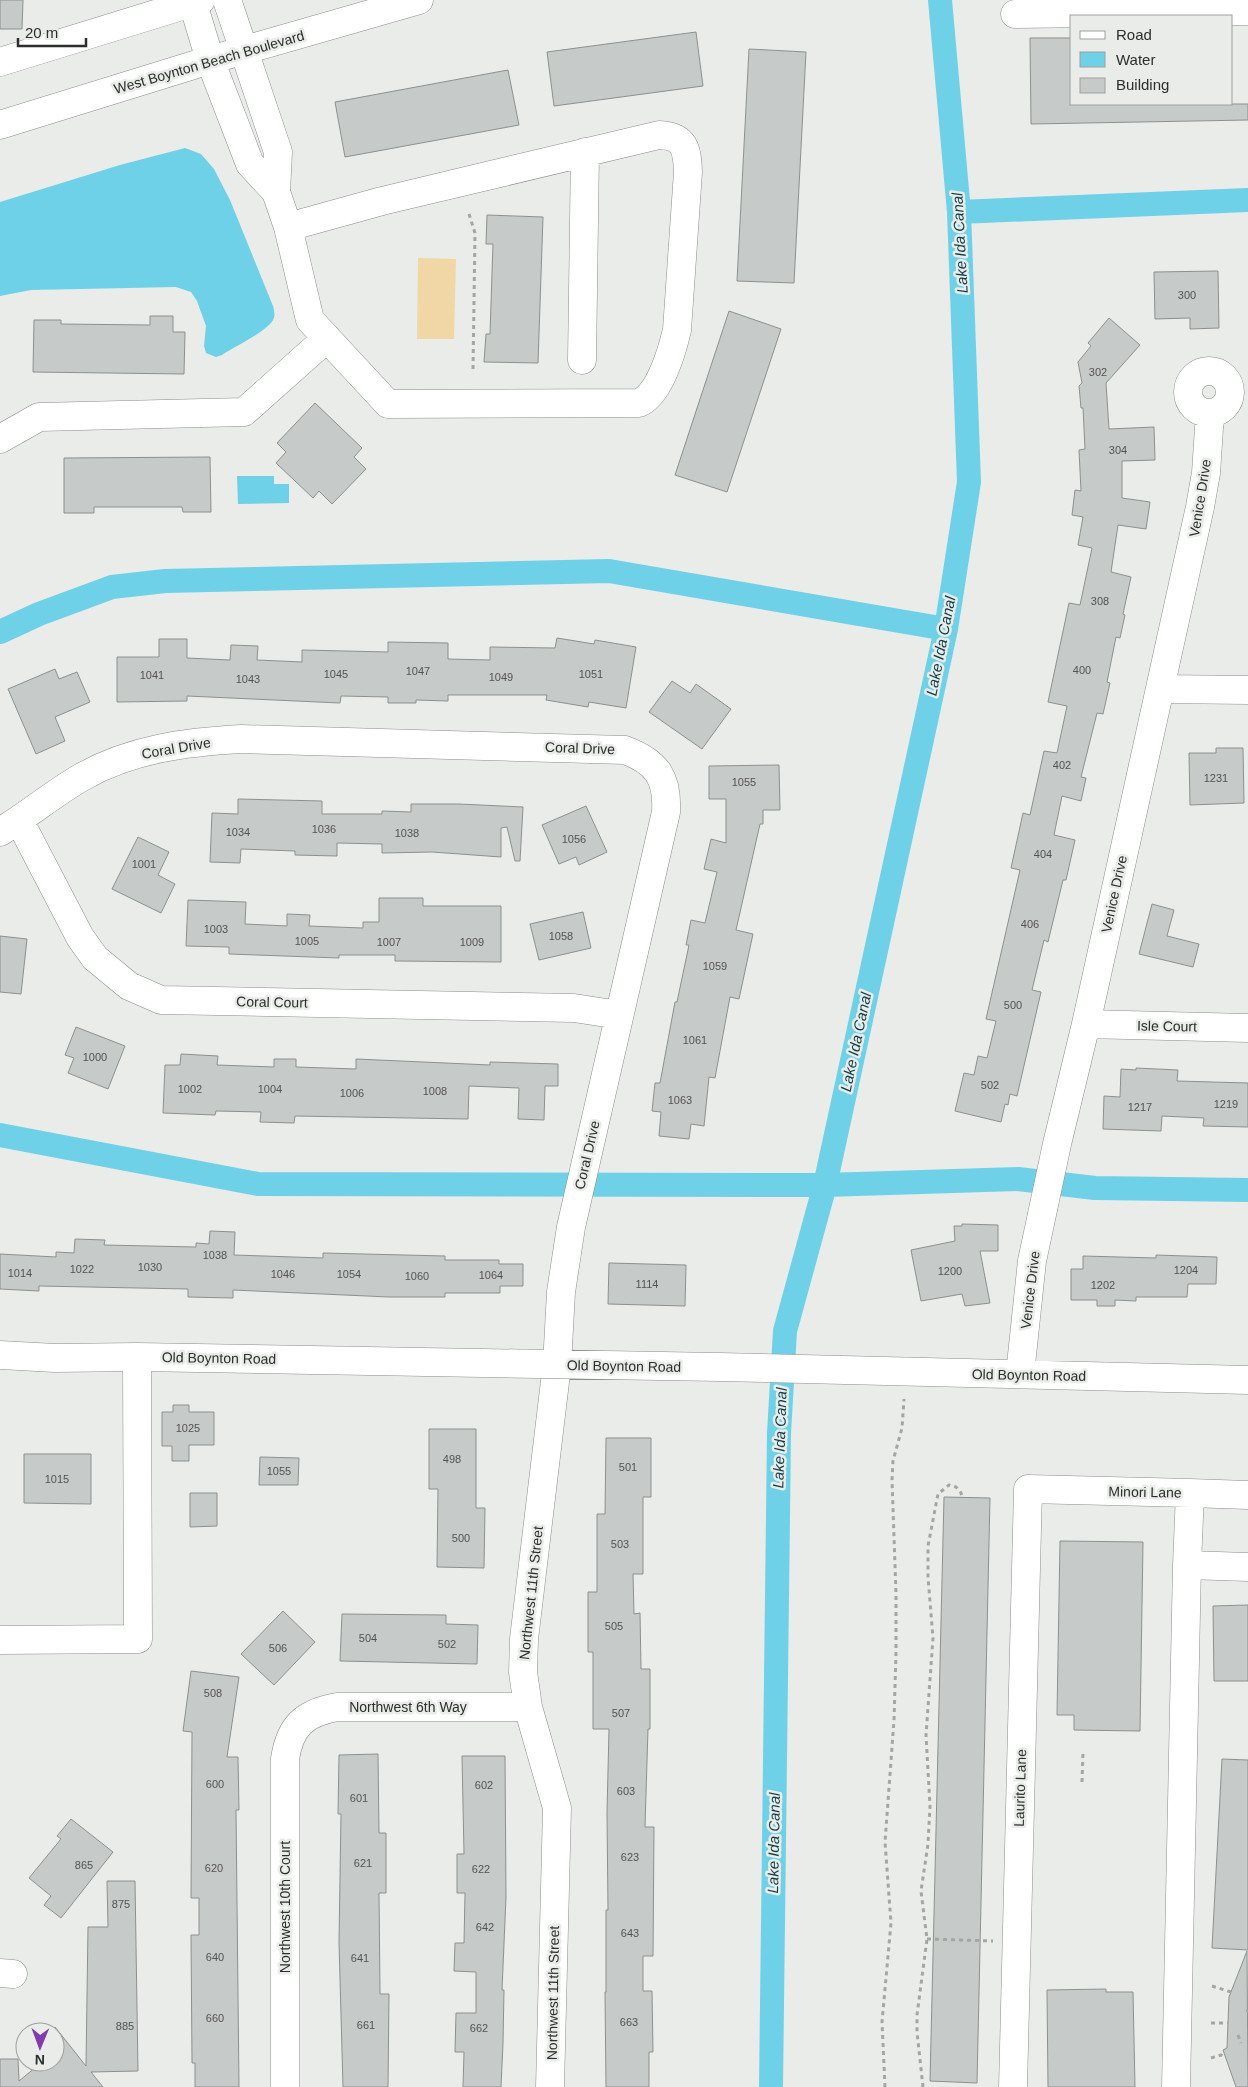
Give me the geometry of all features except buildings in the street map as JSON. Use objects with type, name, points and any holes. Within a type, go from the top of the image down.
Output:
[{"type":"street","points":[[227,0],[246,51],[278,152],[276,192],[288,227],[310,320],[388,404],[639,403],[648,399],[672,350],[677,330],[688,172],[687,153],[681,142],[671,136],[659,135],[382,201],[288,227]]},
{"type":"street","name":"West Boynton Beach Boulevard","points":[[0,125],[210,60],[419,0]]},
{"type":"street","points":[[0,62],[195,1],[210,60],[250,164],[276,192]]},
{"type":"street","points":[[1015,14],[1248,11]]},
{"type":"street","points":[[582,360],[585,152]]},
{"type":"street","points":[[0,439],[39,417],[244,412],[326,338]]},
{"type":"street","name":"Venice Drive","points":[[1020,1374],[1032,1261],[1200,507],[1206,473],[1210,413]]},
{"type":"street","points":[[1160,689],[1248,690]]},
{"type":"street","name":"Coral Drive","points":[[10,826],[82,777],[120,760],[159,748],[199,741],[240,739],[625,750],[641,755],[653,765],[662,780],[667,795],[666,812],[571,1227],[561,1292],[557,1365]]},
{"type":"street","name":"Coral Court","points":[[10,826],[95,958],[129,986],[161,1000],[574,1008],[619,1015]]},
{"type":"street","name":"Isle Court","points":[[1086,1024],[1248,1028]]},
{"type":"street","name":"Old Boynton Road","points":[[0,1355],[55,1358],[137,1357],[719,1367],[1248,1380]]},
{"type":"street","points":[[0,1640],[138,1639],[137,1357]]},
{"type":"street","name":"Northwest 11th Street","points":[[550,2087],[557,1808],[528,1707],[523,1672],[524,1639],[557,1365]]},
{"type":"street","name":"Minori Lane","points":[[1028,1490],[1190,1493],[1176,2087]]},
{"type":"street","name":"Laurito Lane","points":[[1013,2087],[1028,1490]]},
{"type":"street","points":[[1190,1493],[1248,1495]]},
{"type":"street","points":[[1188,1565],[1248,1567]]},
{"type":"street","name":"Northwest 6th Way","points":[[294,1729],[306,1717],[321,1710],[337,1707],[528,1707]]},
{"type":"street","name":"Northwest 10th Court","points":[[285,2087],[285,1759],[287,1744],[294,1729]]},
{"type":"path","points":[[469,214],[475,233],[473,370]]},
{"type":"path","points":[[885,2087],[882,2022],[891,1924],[885,1842],[894,1720],[896,1653],[892,1480],[893,1461],[902,1428],[904,1400]]},
{"type":"path","points":[[923,2087],[917,2015],[927,1939],[920,1891],[928,1844],[930,1806],[926,1735],[933,1638],[928,1577],[928,1546],[938,1494],[949,1485],[956,1487],[962,1497]]},
{"type":"path","points":[[1082,1782],[1083,1752]]},
{"type":"path","points":[[927,1939],[994,1941]]},
{"type":"path","points":[[1212,1986],[1231,1992]]},
{"type":"path","points":[[1211,2022],[1228,2023]]},
{"type":"path","points":[[1238,2035],[1241,2043]]},
{"type":"path","points":[[1211,2058],[1221,2055],[1225,2056]]},
{"type":"shaded area","points":[[418,258],[456,259],[454,339],[417,339]]},
{"type":"water","points":[[185,148],[201,154],[214,169],[230,200],[273,306],[274,318],[266,328],[216,357],[206,353],[204,346],[206,326],[197,301],[191,292],[176,287],[31,290],[0,296],[0,202],[120,165]]},
{"type":"water","points":[[237,476],[274,476],[274,484],[289,484],[289,503],[238,504]]},
{"type":"waterway","name":"Lake Ida Canal","points":[[771,2087],[779,1433],[785,1331],[825,1185],[946,629],[969,482],[959,212],[940,0]]},
{"type":"waterway","points":[[959,212],[1248,200]]},
{"type":"waterway","points":[[0,632],[39,614],[112,587],[165,581],[609,571],[946,629]]},
{"type":"waterway","points":[[0,1135],[258,1184],[825,1185],[1018,1179],[1095,1188],[1248,1190]]}]
